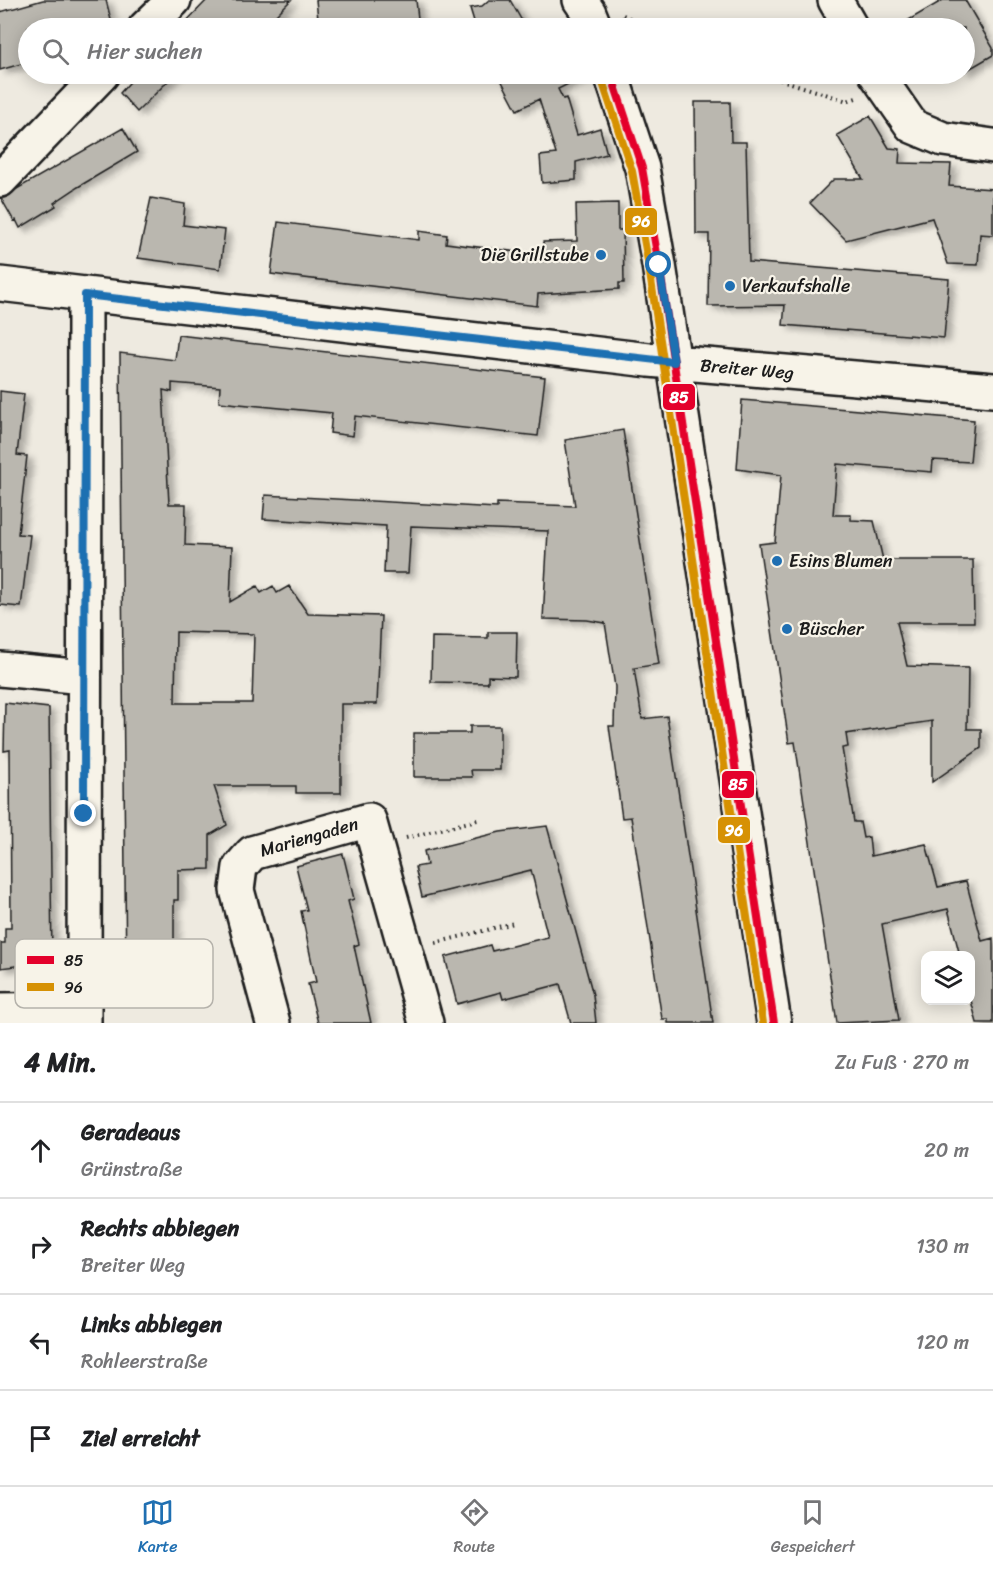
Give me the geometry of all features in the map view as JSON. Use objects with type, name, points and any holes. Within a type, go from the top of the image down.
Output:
[{"type":"street","points":[[155,18],[174,0]]},
{"type":"street","points":[[580,0],[591,18]]},
{"type":"street","points":[[835,0],[845,18]]},
{"type":"street","points":[[0,180],[92,84]]},
{"type":"street","points":[[614,84],[642,168],[674,362],[774,1023]]},
{"type":"street","points":[[883,84],[912,126],[943,139],[993,146]]},
{"type":"street","name":"Breiter Weg","points":[[0,284],[674,362],[993,390]]},
{"type":"street","points":[[84,939],[85,295]]},
{"type":"street","points":[[0,669],[84,677]]},
{"type":"street","name":"Mariengaden","points":[[273,1023],[237,890],[240,867],[252,853],[369,820],[426,1023]]},
{"type":"street","points":[[0,1010],[84,1016]]},
{"type":"path","points":[[793,84],[847,102],[872,84]]},
{"type":"path","points":[[376,845],[481,819]]},
{"type":"path","points":[[405,951],[514,923]]},
{"type":"building","points":[[43,0],[106,0],[110,18],[18,18],[18,65],[0,70],[0,12]]},
{"type":"building","points":[[207,0],[291,0],[273,18],[190,18]]},
{"type":"building","points":[[316,0],[416,0],[418,18],[318,18]]},
{"type":"building","points":[[489,0],[510,0],[520,18],[473,18],[470,8],[482,6]]},
{"type":"building","points":[[943,0],[965,0],[993,48],[993,55],[975,66],[975,18],[912,18]]},
{"type":"building","points":[[128,84],[165,84],[137,112],[120,93]]},
{"type":"building","points":[[503,84],[568,84],[558,89],[563,99],[566,98],[577,135],[600,128],[607,154],[576,162],[576,180],[542,183],[540,156],[556,154],[539,99],[517,110]]},
{"type":"building","points":[[695,102],[730,102],[731,142],[746,142],[749,262],[949,279],[944,338],[783,325],[785,305],[708,306],[709,234],[696,234]]},
{"type":"building","points":[[870,116],[889,148],[900,149],[899,163],[951,164],[949,186],[993,189],[993,235],[980,234],[978,265],[948,264],[932,218],[846,240],[810,203],[834,179],[863,179],[837,135]]},
{"type":"building","points":[[123,128],[137,152],[78,187],[54,203],[56,206],[20,228],[1,198]]},
{"type":"building","points":[[151,198],[185,204],[183,225],[225,230],[220,269],[138,258]]},
{"type":"building","points":[[618,203],[618,230],[623,230],[624,283],[619,283],[619,289],[538,294],[537,306],[271,274],[278,222],[419,240],[419,231],[447,235],[446,243],[542,255],[543,242],[577,241],[576,204]]},
{"type":"building","points":[[178,335],[545,377],[538,436],[355,416],[353,436],[330,433],[332,413],[219,402],[220,387],[172,383],[172,392],[163,390],[169,504],[186,504],[185,545],[232,547],[230,602],[257,586],[261,593],[273,586],[277,593],[289,586],[308,614],[381,616],[377,704],[341,704],[341,793],[296,793],[296,786],[214,786],[227,825],[210,835],[210,869],[178,870],[178,900],[174,900],[174,939],[126,939],[120,353],[175,360]],"holes":[[[176,632],[254,634],[252,703],[175,703]]]},
{"type":"building","points":[[0,391],[24,394],[17,455],[27,456],[18,534],[30,535],[21,607],[0,605]]},
{"type":"building","points":[[742,400],[974,420],[970,462],[933,460],[932,472],[837,464],[833,515],[851,515],[851,520],[874,521],[883,560],[973,560],[974,622],[897,622],[907,666],[968,668],[967,729],[981,729],[981,748],[932,782],[932,721],[846,734],[848,747],[842,748],[854,822],[860,822],[863,838],[869,837],[871,856],[926,844],[938,887],[966,881],[982,941],[993,938],[993,1023],[977,1023],[972,1005],[975,1005],[975,951],[959,951],[948,909],[882,924],[899,1020],[837,1023],[795,742],[789,743],[759,544],[775,542],[781,475],[737,469]]},
{"type":"building","points":[[623,430],[659,664],[634,668],[642,719],[667,716],[713,1023],[668,1023],[668,1019],[662,1019],[631,817],[622,818],[609,726],[614,726],[615,687],[605,623],[587,620],[543,619],[548,531],[411,526],[408,573],[384,573],[386,526],[263,519],[265,495],[497,508],[497,503],[575,506],[565,440]]},
{"type":"building","points":[[488,632],[517,632],[516,677],[488,676],[488,683],[431,682],[432,637],[488,638]]},
{"type":"building","points":[[5,703],[49,708],[52,939],[15,939],[15,966],[1,968],[1,943],[5,943],[5,928],[11,928],[10,750],[4,751]]},
{"type":"building","points":[[470,726],[500,726],[500,770],[471,770],[472,777],[414,777],[414,733],[470,733]]},
{"type":"building","points":[[547,826],[593,995],[596,1023],[571,1023],[560,984],[503,999],[501,992],[457,1004],[445,957],[490,945],[492,951],[548,937],[531,870],[422,897],[415,867],[427,865],[424,851],[500,832]]},
{"type":"building","points":[[343,854],[354,899],[348,901],[359,944],[354,946],[371,1023],[318,1023],[308,984],[316,982],[301,911],[307,910],[296,866]]},
{"type":"transit line","name":"96","points":[[603,84],[632,171],[649,267],[763,1023]]},
{"type":"transit line","name":"85","points":[[614,84],[642,168],[659,265],[774,1023]]},
{"type":"place","name":"Die Grillstube","points":[[601,255]]},
{"type":"place","name":"Verkaufshalle","points":[[730,286]]},
{"type":"place","name":"Esins Blumen","points":[[777,561]]},
{"type":"place","name":"Büscher","points":[[787,629]]},
{"type":"route","points":[[84,814],[85,295],[674,362],[659,265]]}]
